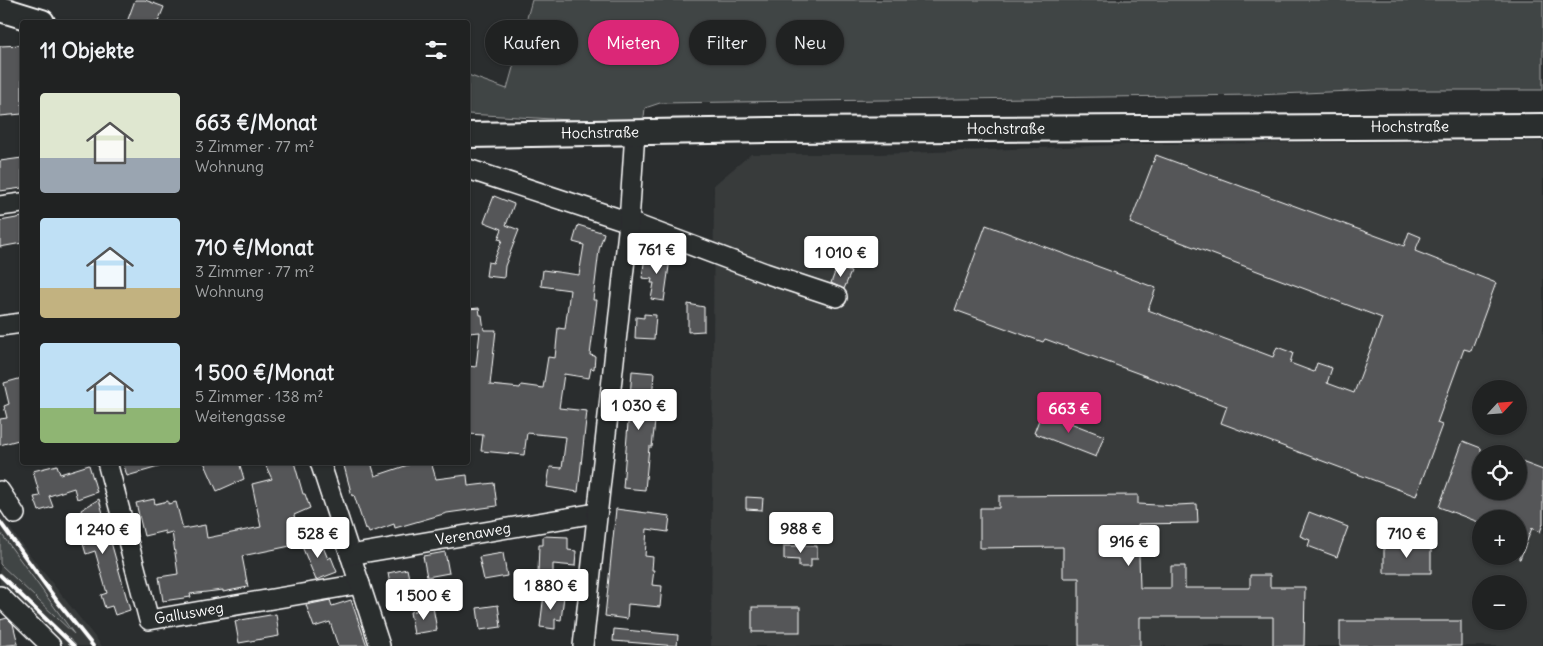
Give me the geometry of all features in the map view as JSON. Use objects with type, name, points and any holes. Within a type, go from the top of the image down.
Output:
[{"type":"street","points":[[0,9],[36,20]]},
{"type":"street","name":"Hochstraße","points":[[470,135],[769,130],[1543,126]]},
{"type":"street","points":[[583,646],[629,222],[635,132]]},
{"type":"street","points":[[470,170],[629,222],[764,273],[837,297]]},
{"type":"street","points":[[0,206],[20,203]]},
{"type":"street","points":[[0,326],[20,323]]},
{"type":"street","name":"Gallusweg","points":[[108,465],[149,620],[360,584]]},
{"type":"street","points":[[321,465],[380,646]]},
{"type":"street","points":[[0,491],[16,514]]},
{"type":"street","name":"Verenaweg","points":[[350,555],[596,513]]},
{"type":"street","points":[[0,596],[51,646]]},
{"type":"shaded area","points":[[532,0],[1543,0],[1543,90],[1376,90],[1255,95],[660,103],[645,108],[644,117],[636,124],[470,114],[470,76],[507,89],[514,65],[578,65],[578,20],[526,20]]},
{"type":"shaded area","points":[[1543,141],[1543,646],[711,646],[714,185],[751,154],[880,154],[1141,144]]},
{"type":"shaded area","points":[[0,514],[22,545],[102,646],[65,646],[0,584],[0,564],[72,632],[0,532]]},
{"type":"shaded area","points":[[0,532],[74,634],[0,564]]},
{"type":"building","points":[[135,0],[145,0],[164,7],[159,20],[128,20]]},
{"type":"building","points":[[20,45],[20,114],[0,116],[0,46]]},
{"type":"building","points":[[1156,155],[1404,246],[1409,232],[1421,237],[1415,251],[1496,283],[1471,351],[1464,349],[1437,423],[1442,425],[1416,496],[1221,423],[1227,406],[1045,339],[1043,342],[955,310],[986,225],[1156,288],[1148,310],[1273,357],[1277,347],[1293,353],[1290,363],[1314,372],[1317,363],[1332,368],[1327,383],[1354,393],[1382,318],[1130,223]]},
{"type":"building","points":[[20,158],[20,188],[0,191],[0,161]]},
{"type":"building","points":[[494,196],[514,204],[506,225],[519,230],[505,266],[504,278],[486,276],[488,262],[493,263],[502,240],[498,239],[502,229],[484,222]]},
{"type":"building","points":[[20,217],[20,243],[0,247],[0,221]]},
{"type":"building","points":[[578,225],[604,233],[599,250],[593,300],[597,300],[590,355],[595,356],[594,369],[591,368],[589,378],[564,374],[559,408],[587,411],[578,492],[547,487],[550,467],[562,468],[566,437],[527,433],[524,455],[481,451],[483,435],[470,434],[470,366],[476,367],[480,332],[470,333],[470,309],[479,308],[484,330],[496,330],[490,385],[520,388],[521,385],[543,388],[548,357],[555,358],[558,328],[565,329],[570,290],[541,286],[543,270],[579,275],[584,245],[573,242]]},
{"type":"building","points":[[645,256],[670,259],[664,301],[651,299],[654,283],[651,283],[652,279],[642,278]]},
{"type":"building","points":[[837,267],[851,272],[844,289],[831,283]]},
{"type":"building","points":[[688,304],[704,307],[704,331],[688,332]]},
{"type":"building","points":[[644,314],[656,315],[654,339],[635,338],[636,317],[644,318]]},
{"type":"building","points":[[632,371],[654,373],[651,413],[656,413],[652,447],[649,447],[645,490],[623,488]]},
{"type":"building","points":[[20,379],[20,440],[0,445],[0,419],[7,418],[4,406],[9,404],[4,383]]},
{"type":"building","points":[[1042,412],[1104,436],[1096,457],[1034,433]]},
{"type":"building","points":[[1463,441],[1473,445],[1472,500],[1527,500],[1527,464],[1543,470],[1543,524],[1540,532],[1532,528],[1527,541],[1527,510],[1472,510],[1472,520],[1439,507]]},
{"type":"building","points":[[57,465],[60,474],[89,465],[97,492],[77,499],[74,488],[49,496],[53,507],[39,511],[34,497],[40,496],[33,471]]},
{"type":"building","points":[[124,465],[162,465],[162,466],[127,476]]},
{"type":"building","points":[[205,465],[240,465],[244,479],[217,491]]},
{"type":"building","points":[[265,465],[295,465],[303,494],[305,494],[310,508],[294,515],[300,544],[242,556],[248,587],[223,592],[223,590],[190,594],[191,597],[163,601],[159,577],[178,574],[172,532],[165,534],[165,531],[144,536],[136,503],[154,499],[155,504],[168,501],[168,504],[176,502],[183,529],[205,525],[207,538],[261,527],[252,484],[272,479]]},
{"type":"building","points":[[344,465],[372,465],[375,476],[408,465],[432,465],[436,479],[467,475],[468,486],[494,483],[497,506],[447,513],[395,528],[394,524],[369,533],[367,528],[365,529],[354,495],[352,496]]},
{"type":"building","points":[[1138,495],[1138,504],[1177,506],[1197,504],[1198,523],[1138,524],[1140,588],[1171,588],[1171,566],[1185,566],[1185,588],[1250,588],[1250,575],[1270,575],[1270,587],[1305,587],[1304,646],[1273,646],[1273,617],[1140,617],[1140,646],[1079,646],[1079,578],[1063,578],[1063,547],[980,548],[980,508],[999,508],[999,496]]},
{"type":"building","points":[[746,497],[763,498],[762,510],[746,509]]},
{"type":"building","points":[[99,499],[130,610],[115,615],[112,606],[105,608],[101,595],[107,593],[95,551],[86,554],[75,516],[82,514],[81,510]]},
{"type":"building","points":[[616,509],[670,516],[668,532],[647,529],[645,556],[653,557],[652,585],[662,586],[660,607],[628,604],[627,619],[605,616]]},
{"type":"building","points":[[1309,512],[1348,527],[1337,557],[1308,546],[1310,540],[1300,536]]},
{"type":"building","points":[[543,536],[568,537],[568,550],[576,551],[575,566],[553,564],[553,573],[538,573],[539,545],[543,545]]},
{"type":"building","points":[[319,537],[328,559],[331,557],[337,572],[316,580],[301,544]]},
{"type":"building","points":[[1384,545],[1431,546],[1431,573],[1384,573]]},
{"type":"building","points":[[784,546],[817,546],[817,559],[811,559],[811,567],[799,567],[799,560],[784,559]]},
{"type":"building","points":[[445,552],[449,573],[427,577],[423,556]]},
{"type":"building","points":[[503,553],[507,576],[484,580],[479,557]]},
{"type":"building","points":[[407,569],[412,592],[392,596],[388,573]]},
{"type":"building","points":[[544,594],[564,596],[561,620],[555,619],[555,629],[540,627]]},
{"type":"building","points":[[330,600],[332,606],[351,600],[367,646],[338,646],[330,622],[314,627],[306,605]]},
{"type":"building","points":[[498,605],[501,627],[480,630],[477,608]]},
{"type":"building","points":[[433,607],[437,630],[414,634],[410,612]]},
{"type":"building","points":[[752,607],[800,607],[800,632],[752,632]]},
{"type":"building","points":[[276,614],[279,636],[239,643],[235,621]]},
{"type":"building","points":[[7,618],[13,624],[18,644],[0,646],[0,620]]},
{"type":"building","points":[[1340,621],[1461,621],[1461,646],[1340,646]]},
{"type":"building","points":[[614,629],[678,635],[677,646],[613,641]]},
{"type":"railway","points":[[0,522],[57,601],[93,646]]},
{"type":"railway","points":[[0,575],[74,646]]}]
